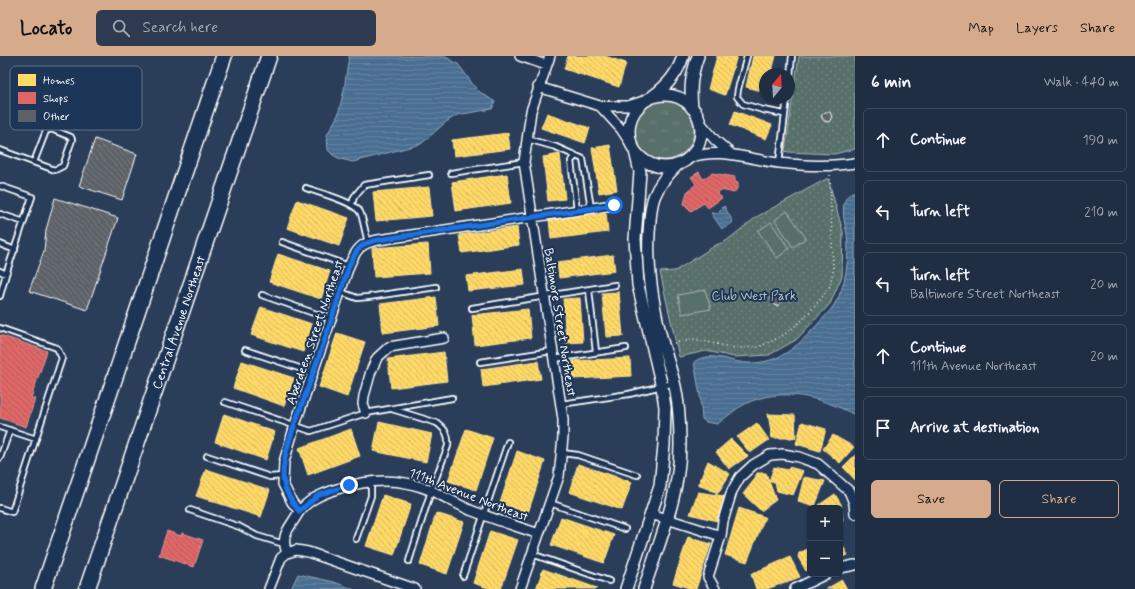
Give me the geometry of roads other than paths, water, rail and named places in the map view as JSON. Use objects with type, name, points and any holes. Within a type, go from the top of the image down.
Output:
[{"type":"highway","points":[[43,589],[224,56]]},
{"type":"highway","name":"Central Avenue Northeast","points":[[88,589],[269,56]]},
{"type":"street","points":[[520,56],[546,65]]},
{"type":"street","name":"Baltimore Street Northeast","points":[[520,589],[559,476],[562,452],[563,419],[524,162],[531,111],[538,87],[550,56]]},
{"type":"street","points":[[626,589],[660,486],[664,445],[665,407],[662,387],[636,274],[635,239],[640,172],[629,132],[631,119],[637,108],[665,88],[676,73],[683,56]]},
{"type":"street","points":[[692,108],[691,85],[698,56]]},
{"type":"street","points":[[538,87],[600,106],[628,106],[660,96],[669,95],[678,98],[686,102],[692,108],[699,121],[715,140],[731,154]]},
{"type":"street","points":[[600,106],[621,129],[641,158],[658,166],[667,167],[676,165],[688,158],[700,154],[731,154],[761,161],[816,166],[833,166],[855,163]]},
{"type":"street","points":[[688,158],[695,151],[700,141],[701,131],[699,121]]},
{"type":"street","points":[[644,589],[675,496],[678,475],[680,447],[679,419],[674,383],[662,340],[653,299],[648,246],[653,198],[663,180],[676,165]]},
{"type":"street","points":[[368,242],[614,205]]},
{"type":"street","name":"Aberdeen Street Northeast","points":[[299,511],[287,493],[284,484],[283,476],[285,457],[349,266],[360,246],[368,242]]},
{"type":"street","points":[[366,414],[364,396],[377,358],[382,352],[389,347],[444,338]]},
{"type":"street","points":[[715,589],[708,577],[721,536],[723,521],[732,491],[740,477],[753,465],[770,455],[783,454],[799,457],[818,464],[849,491],[854,503],[855,514]]},
{"type":"street","name":"111th Avenue Northeast","points":[[299,511],[319,495],[349,485],[371,481],[398,481],[414,484],[459,505],[539,534]]},
{"type":"street","points":[[287,553],[284,544],[288,528],[299,511]]},
{"type":"street","points":[[651,514],[721,536]]},
{"type":"street","points":[[268,589],[281,558],[287,553],[296,550],[308,552],[415,589]]},
{"type":"street","points":[[843,567],[855,565]]},
{"type":"street","points":[[795,589],[820,577]]},
{"type":"lane","points":[[747,56],[737,97],[743,104],[784,114]]},
{"type":"lane","points":[[791,68],[792,56]]},
{"type":"lane","points":[[779,163],[786,104]]},
{"type":"lane","points":[[0,150],[55,170],[63,166],[72,140],[71,137],[51,130],[46,131],[34,162]]},
{"type":"lane","points":[[527,140],[556,147],[583,159],[591,208]]},
{"type":"lane","points":[[576,156],[571,161],[577,210]]},
{"type":"lane","points":[[451,173],[524,162]]},
{"type":"lane","points":[[352,204],[354,197],[364,185],[430,175]]},
{"type":"lane","points":[[0,186],[32,197],[0,296]]},
{"type":"lane","points":[[306,188],[352,204],[361,213],[368,242]]},
{"type":"lane","points":[[0,214],[24,222]]},
{"type":"lane","points":[[282,242],[349,266]]},
{"type":"lane","points":[[0,244],[15,250]]},
{"type":"lane","points":[[0,272],[6,274]]},
{"type":"lane","points":[[472,308],[615,285]]},
{"type":"lane","points":[[341,292],[357,298],[436,287]]},
{"type":"lane","points":[[589,290],[596,352]]},
{"type":"lane","points":[[262,295],[332,319]]},
{"type":"lane","points":[[0,328],[57,348],[62,358],[12,512],[0,508]]},
{"type":"lane","points":[[480,362],[626,348]]},
{"type":"lane","points":[[245,350],[314,373]]},
{"type":"lane","points":[[560,404],[629,394],[674,383]]},
{"type":"lane","points":[[225,402],[310,431],[390,408],[452,398]]},
{"type":"lane","points":[[390,408],[437,423],[447,433],[449,439],[448,446],[431,491],[409,561]]},
{"type":"lane","points":[[0,427],[36,439]]},
{"type":"lane","points":[[0,458],[10,430]]},
{"type":"lane","points":[[463,576],[508,442]]},
{"type":"lane","points":[[562,452],[578,455],[637,474]]},
{"type":"lane","points":[[208,456],[270,477],[283,476]]},
{"type":"lane","points":[[356,539],[371,496],[371,481]]},
{"type":"lane","points":[[550,503],[625,528]]},
{"type":"lane","points":[[190,510],[240,527],[257,536],[284,544]]},
{"type":"lane","points":[[532,554],[609,581]]},
{"type":"water","points":[[349,56],[444,56],[458,64],[477,90],[495,102],[492,109],[457,115],[446,122],[421,144],[353,162],[340,159],[328,150],[327,135],[338,115],[344,90]]},
{"type":"water","points":[[855,191],[855,415],[829,403],[801,396],[787,395],[759,399],[745,404],[717,424],[706,422],[702,419],[700,396],[694,362],[706,357],[747,363],[758,363],[777,358],[794,348],[809,334],[834,305],[842,290],[848,252],[843,208],[845,200]]},
{"type":"water","points":[[724,206],[733,222],[722,229],[711,213],[717,213]]},
{"type":"water","points":[[298,574],[334,582],[353,589],[291,589]]},
{"type":"park label","name":"Club West Park","points":[[754,295]]}]
